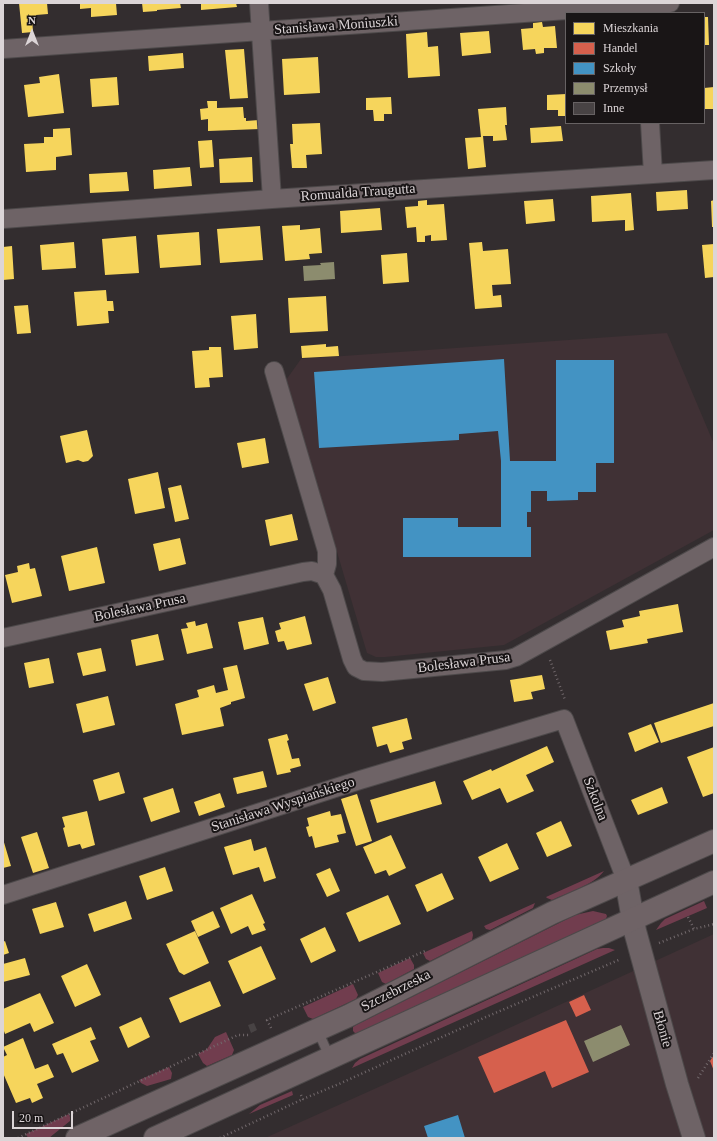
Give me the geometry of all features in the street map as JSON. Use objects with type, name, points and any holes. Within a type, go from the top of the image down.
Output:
[{"type":"main road","name":"Szczebrzeska","points":[[77,1138],[318,1030],[552,913],[714,841]]},
{"type":"main road","points":[[155,1138],[714,882]]},
{"type":"street","points":[[259,3],[272,199]]},
{"type":"street","name":"Stanisława Moniuszki","points":[[3,49],[643,7],[670,3]]},
{"type":"street","points":[[650,124],[653,174]]},
{"type":"street","name":"Romualda Traugutta","points":[[3,219],[272,199],[714,170]]},
{"type":"street","points":[[274,371],[327,551],[327,564],[324,575]]},
{"type":"street","name":"Bolesława Prusa","points":[[3,638],[312,571],[324,575],[332,590],[352,659],[356,667],[364,671],[382,672],[506,660],[516,657],[714,547]]},
{"type":"street","name":"Szkolna","points":[[564,719],[626,880]]},
{"type":"street","name":"Stanisława Wyspiańskiego","points":[[3,895],[360,780],[564,719]]},
{"type":"street","name":"Błonie","points":[[626,880],[632,919],[640,951],[677,1084],[694,1138]]},
{"type":"lane","points":[[318,1030],[330,1058]]},
{"type":"path","points":[[688,916],[694,929]]},
{"type":"path","points":[[220,1138],[486,1017],[640,951],[694,929],[714,924]]},
{"type":"path","points":[[18,1138],[238,1035],[253,1035]]},
{"type":"path","points":[[300,1093],[303,1099]]},
{"type":"shaded area","points":[[667,333],[714,444],[714,530],[504,645],[385,657],[376,657],[367,653],[286,380],[301,359]]},
{"type":"shaded area","points":[[604,871],[600,876],[580,888],[552,900],[546,897]]},
{"type":"shaded area","points":[[704,901],[707,908],[656,930],[665,919]]},
{"type":"shaded area","points":[[535,903],[533,908],[490,930],[486,929],[484,926]]},
{"type":"shaded area","points":[[593,911],[606,914],[606,919],[359,1033],[356,1034],[353,1031],[353,1027],[356,1025],[575,915]]},
{"type":"shaded area","points":[[472,931],[472,940],[430,961],[426,959],[423,953]]},
{"type":"shaded area","points":[[714,934],[714,1138],[265,1138],[459,1051]]},
{"type":"shaded area","points":[[603,948],[615,950],[352,1068],[360,1059],[597,949]]},
{"type":"shaded area","points":[[410,958],[414,965],[414,969],[386,984],[382,982],[378,973]]},
{"type":"shaded area","points":[[353,984],[358,995],[356,999],[313,1019],[308,1017],[303,1007]]},
{"type":"shaded area","points":[[226,1032],[234,1050],[232,1055],[207,1066],[203,1063],[198,1054],[207,1049],[215,1037]]},
{"type":"shaded area","points":[[169,1067],[172,1073],[171,1079],[147,1086],[139,1080]]},
{"type":"shaded area","points":[[292,1091],[293,1095],[249,1114],[260,1105]]},
{"type":"shaded area","points":[[69,1114],[70,1121],[49,1138],[28,1138],[26,1134]]},
{"type":"building: Mieszkania","points":[[19,3],[47,3],[48,14],[36,15],[37,18],[32,18],[33,32],[22,33]]},
{"type":"building: Mieszkania","points":[[80,3],[116,3],[117,15],[91,17],[91,8],[80,9]]},
{"type":"building: Mieszkania","points":[[142,3],[180,3],[181,8],[143,12]]},
{"type":"building: Mieszkania","points":[[201,3],[236,3],[237,7],[201,10]]},
{"type":"building: Mieszkania","points":[[705,17],[708,17],[709,45],[705,45]]},
{"type":"building: Mieszkania","points":[[542,22],[543,27],[555,26],[557,48],[544,48],[544,53],[536,54],[535,49],[523,50],[521,29],[533,28],[533,23]]},
{"type":"building: Mieszkania","points":[[489,31],[491,53],[462,56],[460,33]]},
{"type":"building: Mieszkania","points":[[427,32],[428,47],[438,46],[440,76],[408,78],[406,34]]},
{"type":"building: Mieszkania","points":[[244,49],[248,98],[230,99],[225,50]]},
{"type":"building: Mieszkania","points":[[183,53],[184,68],[149,71],[148,56]]},
{"type":"building: Mieszkania","points":[[318,57],[320,93],[284,95],[282,59]]},
{"type":"building: Mieszkania","points":[[59,74],[64,113],[28,117],[24,85],[40,83],[39,77]]},
{"type":"building: Mieszkania","points":[[117,77],[119,105],[92,107],[90,79]]},
{"type":"building: Mieszkania","points":[[714,87],[714,109],[705,109],[705,88]]},
{"type":"building: Mieszkania","points":[[565,94],[565,116],[558,116],[558,110],[547,110],[547,95]]},
{"type":"building: Mieszkania","points":[[391,97],[392,114],[384,114],[384,121],[374,121],[373,110],[366,110],[366,98]]},
{"type":"building: Mieszkania","points":[[207,101],[217,101],[217,108],[243,107],[244,118],[246,118],[246,121],[259,120],[260,129],[208,131],[208,119],[201,120],[200,109],[208,108]]},
{"type":"building: Mieszkania","points":[[506,107],[507,125],[505,125],[507,140],[493,141],[493,136],[483,136],[486,167],[468,169],[465,138],[481,137],[478,109]]},
{"type":"building: Mieszkania","points":[[320,123],[322,154],[306,155],[307,168],[292,168],[290,144],[293,144],[292,124]]},
{"type":"building: Mieszkania","points":[[561,126],[563,141],[531,143],[530,128]]},
{"type":"building: Mieszkania","points":[[70,128],[72,155],[56,157],[56,170],[26,172],[24,144],[44,143],[44,137],[53,137],[53,129]]},
{"type":"building: Mieszkania","points":[[212,140],[214,167],[200,168],[198,141]]},
{"type":"building: Mieszkania","points":[[252,157],[253,182],[220,183],[219,159]]},
{"type":"building: Mieszkania","points":[[190,167],[192,186],[154,189],[153,170]]},
{"type":"building: Mieszkania","points":[[127,172],[129,191],[90,193],[89,174]]},
{"type":"building: Mieszkania","points":[[687,190],[688,209],[657,211],[656,192]]},
{"type":"building: Mieszkania","points":[[631,193],[634,230],[625,231],[625,220],[592,222],[591,196]]},
{"type":"building: Mieszkania","points":[[553,199],[555,221],[526,224],[524,201]]},
{"type":"building: Mieszkania","points":[[427,200],[427,205],[444,204],[447,240],[431,241],[431,235],[425,236],[425,242],[417,242],[416,227],[407,228],[405,207],[418,206],[418,201]]},
{"type":"building: Mieszkania","points":[[714,200],[714,227],[712,227],[711,201]]},
{"type":"building: Mieszkania","points":[[380,208],[382,230],[341,233],[340,211]]},
{"type":"building: Mieszkania","points":[[300,225],[300,230],[320,228],[322,253],[309,254],[310,259],[285,261],[282,226]]},
{"type":"building: Mieszkania","points":[[260,226],[263,260],[220,263],[217,229]]},
{"type":"building: Mieszkania","points":[[199,232],[201,265],[160,268],[157,235]]},
{"type":"building: Mieszkania","points":[[136,236],[139,273],[105,275],[102,239]]},
{"type":"building: Mieszkania","points":[[74,242],[76,268],[42,270],[40,245]]},
{"type":"building: Mieszkania","points":[[482,242],[483,251],[508,249],[511,284],[492,285],[493,296],[501,295],[502,307],[475,309],[469,243]]},
{"type":"building: Mieszkania","points":[[714,244],[714,277],[705,278],[702,245]]},
{"type":"building: Mieszkania","points":[[12,246],[14,279],[3,280],[3,247]]},
{"type":"building: Mieszkania","points":[[407,253],[409,282],[383,284],[381,255]]},
{"type":"building: Mieszkania","points":[[106,290],[107,301],[113,301],[114,311],[108,311],[109,323],[77,326],[74,292]]},
{"type":"building: Mieszkania","points":[[326,296],[328,331],[290,333],[288,298]]},
{"type":"building: Mieszkania","points":[[28,305],[31,333],[17,334],[14,306]]},
{"type":"building: Mieszkania","points":[[256,314],[258,348],[234,350],[231,316]]},
{"type":"building: Mieszkania","points":[[326,344],[326,347],[338,346],[339,356],[302,358],[301,346]]},
{"type":"building: Mieszkania","points":[[209,347],[221,347],[223,377],[209,378],[210,387],[195,388],[192,351],[209,350]]},
{"type":"building: Mieszkania","points":[[87,430],[93,456],[88,461],[83,462],[78,460],[66,463],[60,436]]},
{"type":"building: Mieszkania","points":[[265,438],[269,463],[242,468],[237,443]]},
{"type":"building: Mieszkania","points":[[158,472],[165,508],[135,514],[128,479]]},
{"type":"building: Mieszkania","points":[[181,485],[189,519],[175,522],[168,488]]},
{"type":"building: Mieszkania","points":[[292,514],[298,540],[270,546],[265,520]]},
{"type":"building: Mieszkania","points":[[180,538],[186,564],[159,571],[153,544]]},
{"type":"building: Mieszkania","points":[[97,547],[105,583],[69,591],[61,556]]},
{"type":"building: Mieszkania","points":[[29,563],[30,569],[35,568],[42,596],[12,603],[5,575],[18,572],[17,566]]},
{"type":"building: Mieszkania","points":[[678,604],[683,632],[647,639],[648,643],[610,650],[606,631],[624,627],[622,620],[640,616],[639,611]]},
{"type":"building: Mieszkania","points":[[305,616],[312,644],[287,650],[284,641],[278,642],[275,631],[281,629],[279,623]]},
{"type":"building: Mieszkania","points":[[263,617],[269,644],[244,650],[238,622]]},
{"type":"building: Mieszkania","points":[[195,621],[196,626],[207,623],[213,648],[187,654],[181,629],[188,628],[186,623]]},
{"type":"building: Mieszkania","points":[[158,634],[164,660],[136,666],[131,640]]},
{"type":"building: Mieszkania","points":[[101,648],[106,671],[83,676],[77,653]]},
{"type":"building: Mieszkania","points":[[49,658],[54,683],[29,688],[24,663]]},
{"type":"building: Mieszkania","points":[[237,665],[245,698],[231,702],[231,704],[220,708],[224,726],[182,735],[175,704],[199,697],[197,690],[214,685],[216,693],[228,690],[223,668]]},
{"type":"building: Mieszkania","points":[[542,675],[545,689],[531,692],[533,699],[514,702],[510,680]]},
{"type":"building: Mieszkania","points":[[328,677],[336,703],[313,711],[304,684]]},
{"type":"building: Mieszkania","points":[[108,696],[115,725],[83,733],[76,704]]},
{"type":"building: Mieszkania","points":[[714,703],[714,726],[661,743],[654,723]]},
{"type":"building: Mieszkania","points":[[407,718],[412,739],[402,742],[404,749],[390,753],[387,744],[377,747],[372,727]]},
{"type":"building: Mieszkania","points":[[651,724],[659,742],[635,752],[628,733]]},
{"type":"building: Mieszkania","points":[[287,734],[289,740],[287,741],[292,759],[299,758],[301,766],[290,769],[291,772],[277,775],[268,739]]},
{"type":"building: Mieszkania","points":[[547,746],[554,762],[526,775],[534,791],[507,803],[500,788],[472,800],[463,781],[491,769],[492,771]]},
{"type":"building: Mieszkania","points":[[714,747],[714,793],[703,797],[687,757]]},
{"type":"building: Mieszkania","points":[[263,771],[267,787],[237,794],[233,778]]},
{"type":"building: Mieszkania","points":[[119,772],[125,793],[99,801],[93,780]]},
{"type":"building: Mieszkania","points":[[435,781],[442,804],[377,823],[370,800]]},
{"type":"building: Mieszkania","points":[[662,787],[668,803],[638,815],[631,800]]},
{"type":"building: Mieszkania","points":[[173,788],[180,812],[151,822],[143,798]]},
{"type":"building: Mieszkania","points":[[220,793],[225,807],[199,816],[194,802]]},
{"type":"building: Mieszkania","points":[[357,794],[372,841],[356,846],[341,799]]},
{"type":"building: Mieszkania","points":[[87,811],[95,845],[82,849],[80,844],[68,847],[62,817]]},
{"type":"building: Mieszkania","points":[[330,811],[331,816],[341,814],[346,833],[337,835],[339,842],[315,848],[312,836],[309,837],[306,827],[309,826],[307,818]]},
{"type":"building: Mieszkania","points":[[561,821],[572,846],[547,857],[536,833]]},
{"type":"building: Mieszkania","points":[[37,832],[49,868],[33,873],[21,837]]},
{"type":"building: Mieszkania","points":[[391,835],[406,868],[389,876],[386,870],[375,874],[363,847]]},
{"type":"building: Mieszkania","points":[[3,839],[11,866],[3,868]]},
{"type":"building: Mieszkania","points":[[251,839],[254,851],[266,847],[276,878],[264,882],[259,867],[233,875],[224,847]]},
{"type":"building: Mieszkania","points":[[507,843],[519,869],[490,882],[478,857]]},
{"type":"building: Mieszkania","points":[[165,867],[173,891],[147,900],[139,876]]},
{"type":"building: Mieszkania","points":[[330,868],[340,891],[327,897],[316,874]]},
{"type":"building: Mieszkania","points":[[442,873],[454,899],[427,912],[415,885]]},
{"type":"building: Mieszkania","points":[[252,894],[265,923],[263,924],[266,930],[252,935],[248,926],[231,934],[220,908]]},
{"type":"building: Mieszkania","points":[[388,895],[401,924],[359,942],[346,913]]},
{"type":"building: Mieszkania","points":[[126,901],[132,919],[94,932],[88,914]]},
{"type":"building: Mieszkania","points":[[56,902],[64,927],[40,934],[32,909]]},
{"type":"building: Mieszkania","points":[[213,911],[220,927],[198,937],[191,921]]},
{"type":"building: Mieszkania","points":[[325,927],[336,951],[311,963],[300,939]]},
{"type":"building: Mieszkania","points":[[195,931],[209,963],[184,975],[179,972],[166,944]]},
{"type":"building: Mieszkania","points":[[5,941],[9,953],[3,955],[3,942]]},
{"type":"building: Mieszkania","points":[[261,946],[276,979],[243,994],[228,961]]},
{"type":"building: Mieszkania","points":[[25,958],[30,975],[3,982],[3,964]]},
{"type":"building: Mieszkania","points":[[87,964],[101,995],[75,1007],[61,976]]},
{"type":"building: Mieszkania","points":[[210,981],[221,1006],[180,1023],[169,998]]},
{"type":"building: Mieszkania","points":[[40,993],[54,1023],[34,1032],[30,1023],[5,1034],[3,1028],[3,1009]]},
{"type":"building: Mieszkania","points":[[141,1017],[150,1037],[128,1048],[119,1027]]},
{"type":"building: Mieszkania","points":[[91,1027],[96,1039],[90,1041],[99,1061],[72,1073],[63,1053],[57,1055],[52,1044]]},
{"type":"building: Mieszkania","points":[[23,1038],[35,1069],[48,1064],[54,1077],[37,1084],[43,1098],[32,1103],[30,1098],[16,1103],[3,1073],[3,1057],[7,1055],[3,1047]]},
{"type":"building: Handel","points":[[584,995],[591,1010],[576,1017],[569,1002]]},
{"type":"building: Handel","points":[[566,1020],[589,1072],[552,1088],[545,1071],[494,1093],[478,1057]]},
{"type":"building: Handel","points":[[714,1055],[714,1071],[710,1061]]},
{"type":"building: Szkoły","points":[[504,359],[510,461],[556,461],[556,360],[614,360],[614,463],[596,463],[596,492],[578,492],[578,500],[547,501],[547,491],[531,491],[531,512],[527,512],[527,527],[531,527],[531,557],[403,557],[403,518],[458,518],[458,527],[501,527],[501,461],[498,431],[459,434],[459,440],[319,448],[314,372]]},
{"type":"building: Szkoły","points":[[458,1115],[465,1138],[428,1138],[424,1126]]},
{"type":"building: Przemysł","points":[[334,262],[335,279],[304,281],[303,266],[321,265],[320,263]]},
{"type":"building: Przemysł","points":[[621,1025],[630,1045],[593,1062],[584,1041]]},
{"type":"building: Inne","points":[[254,1023],[257,1030],[251,1033],[248,1025]]}]
